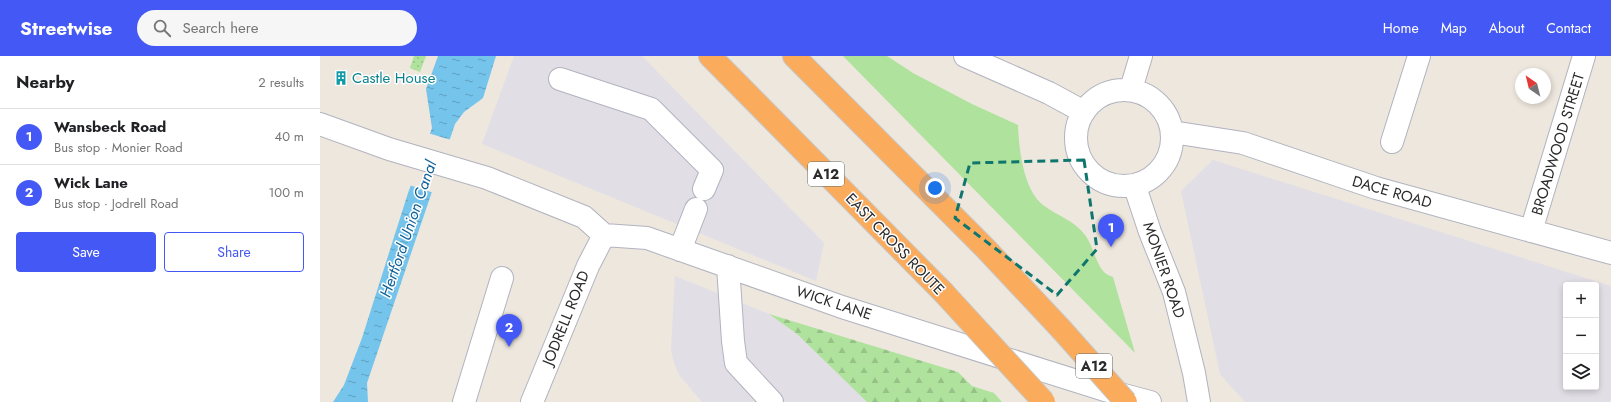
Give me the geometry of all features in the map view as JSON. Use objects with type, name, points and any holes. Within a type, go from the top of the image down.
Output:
[{"type":"highway","name":"EAST CROSS ROUTE","points":[[710,56],[942,292],[1044,402]]},
{"type":"highway","name":"A12","points":[[794,56],[986,249],[1061,329],[1126,402]]},
{"type":"street","points":[[965,56],[1049,93],[1084,112]]},
{"type":"street","points":[[1131,89],[1141,56]]},
{"type":"street","points":[[1392,142],[1419,56]]},
{"type":"street","name":"BROADWOOD STREET","points":[[1531,231],[1584,56]]},
{"type":"street","points":[[560,79],[651,109],[712,170],[704,189]]},
{"type":"street","points":[[1131,89],[1157,102],[1167,116],[1172,132],[1172,149],[1160,171],[1148,181],[1135,187],[1111,185],[1096,178],[1088,171],[1079,158],[1076,141],[1076,129],[1084,112],[1093,101],[1104,94],[1131,89]]},
{"type":"street","points":[[320,124],[389,149],[467,171],[584,217],[604,235]]},
{"type":"street","name":"DACE ROAD","points":[[1172,132],[1243,144],[1376,188],[1611,253]]},
{"type":"street","name":"MONIER ROAD","points":[[1135,187],[1150,232],[1174,292],[1194,373],[1199,402]]},
{"type":"street","points":[[680,250],[696,210]]},
{"type":"street","name":"WICK LANE","points":[[604,235],[647,238],[842,307],[1105,390],[1150,402]]},
{"type":"street","name":"JODRELL ROAD","points":[[532,402],[588,266],[604,235]]},
{"type":"street","points":[[728,266],[733,342],[736,363],[772,402]]},
{"type":"street","points":[[464,402],[502,278]]},
{"type":"highlighted area","points":[[1084,160],[1097,249],[1057,295],[955,218],[970,163]]},
{"type":"shaded area","points":[[514,56],[642,56],[824,243],[816,281],[482,144]]},
{"type":"shaded area","points":[[1213,160],[1598,282],[1563,282],[1563,390],[1599,390],[1599,282],[1611,286],[1611,400],[1609,402],[1245,402],[1220,374],[1181,191]]},
{"type":"shaded area","points":[[675,276],[769,314],[797,334],[867,402],[702,402],[679,375],[674,363],[671,349]]},
{"type":"green space","points":[[414,56],[426,56],[420,72],[410,68]]},
{"type":"green space","points":[[843,56],[887,56],[913,73],[972,104],[1018,125],[1023,168],[1031,189],[1036,198],[1043,205],[1081,230],[1088,239],[1102,269],[1106,274],[1113,277],[1135,353]]},
{"type":"green space","points":[[769,314],[958,372],[972,386],[994,393],[1002,402],[867,402],[797,334]]},
{"type":"water","name":"Hertford Union Canal","points":[[438,56],[496,56],[483,98],[464,112],[455,124],[367,383],[368,402],[333,402],[344,385],[362,338],[408,193],[432,128],[426,89]]},
{"type":"pier","points":[[428,133],[451,140],[434,193],[409,185]]},
{"type":"place","name":"Castle House","points":[[341,78]]},
{"type":"place","name":"Wansbeck Road","points":[[1111,247]]},
{"type":"place","name":"Wick Lane","points":[[509,347]]}]
